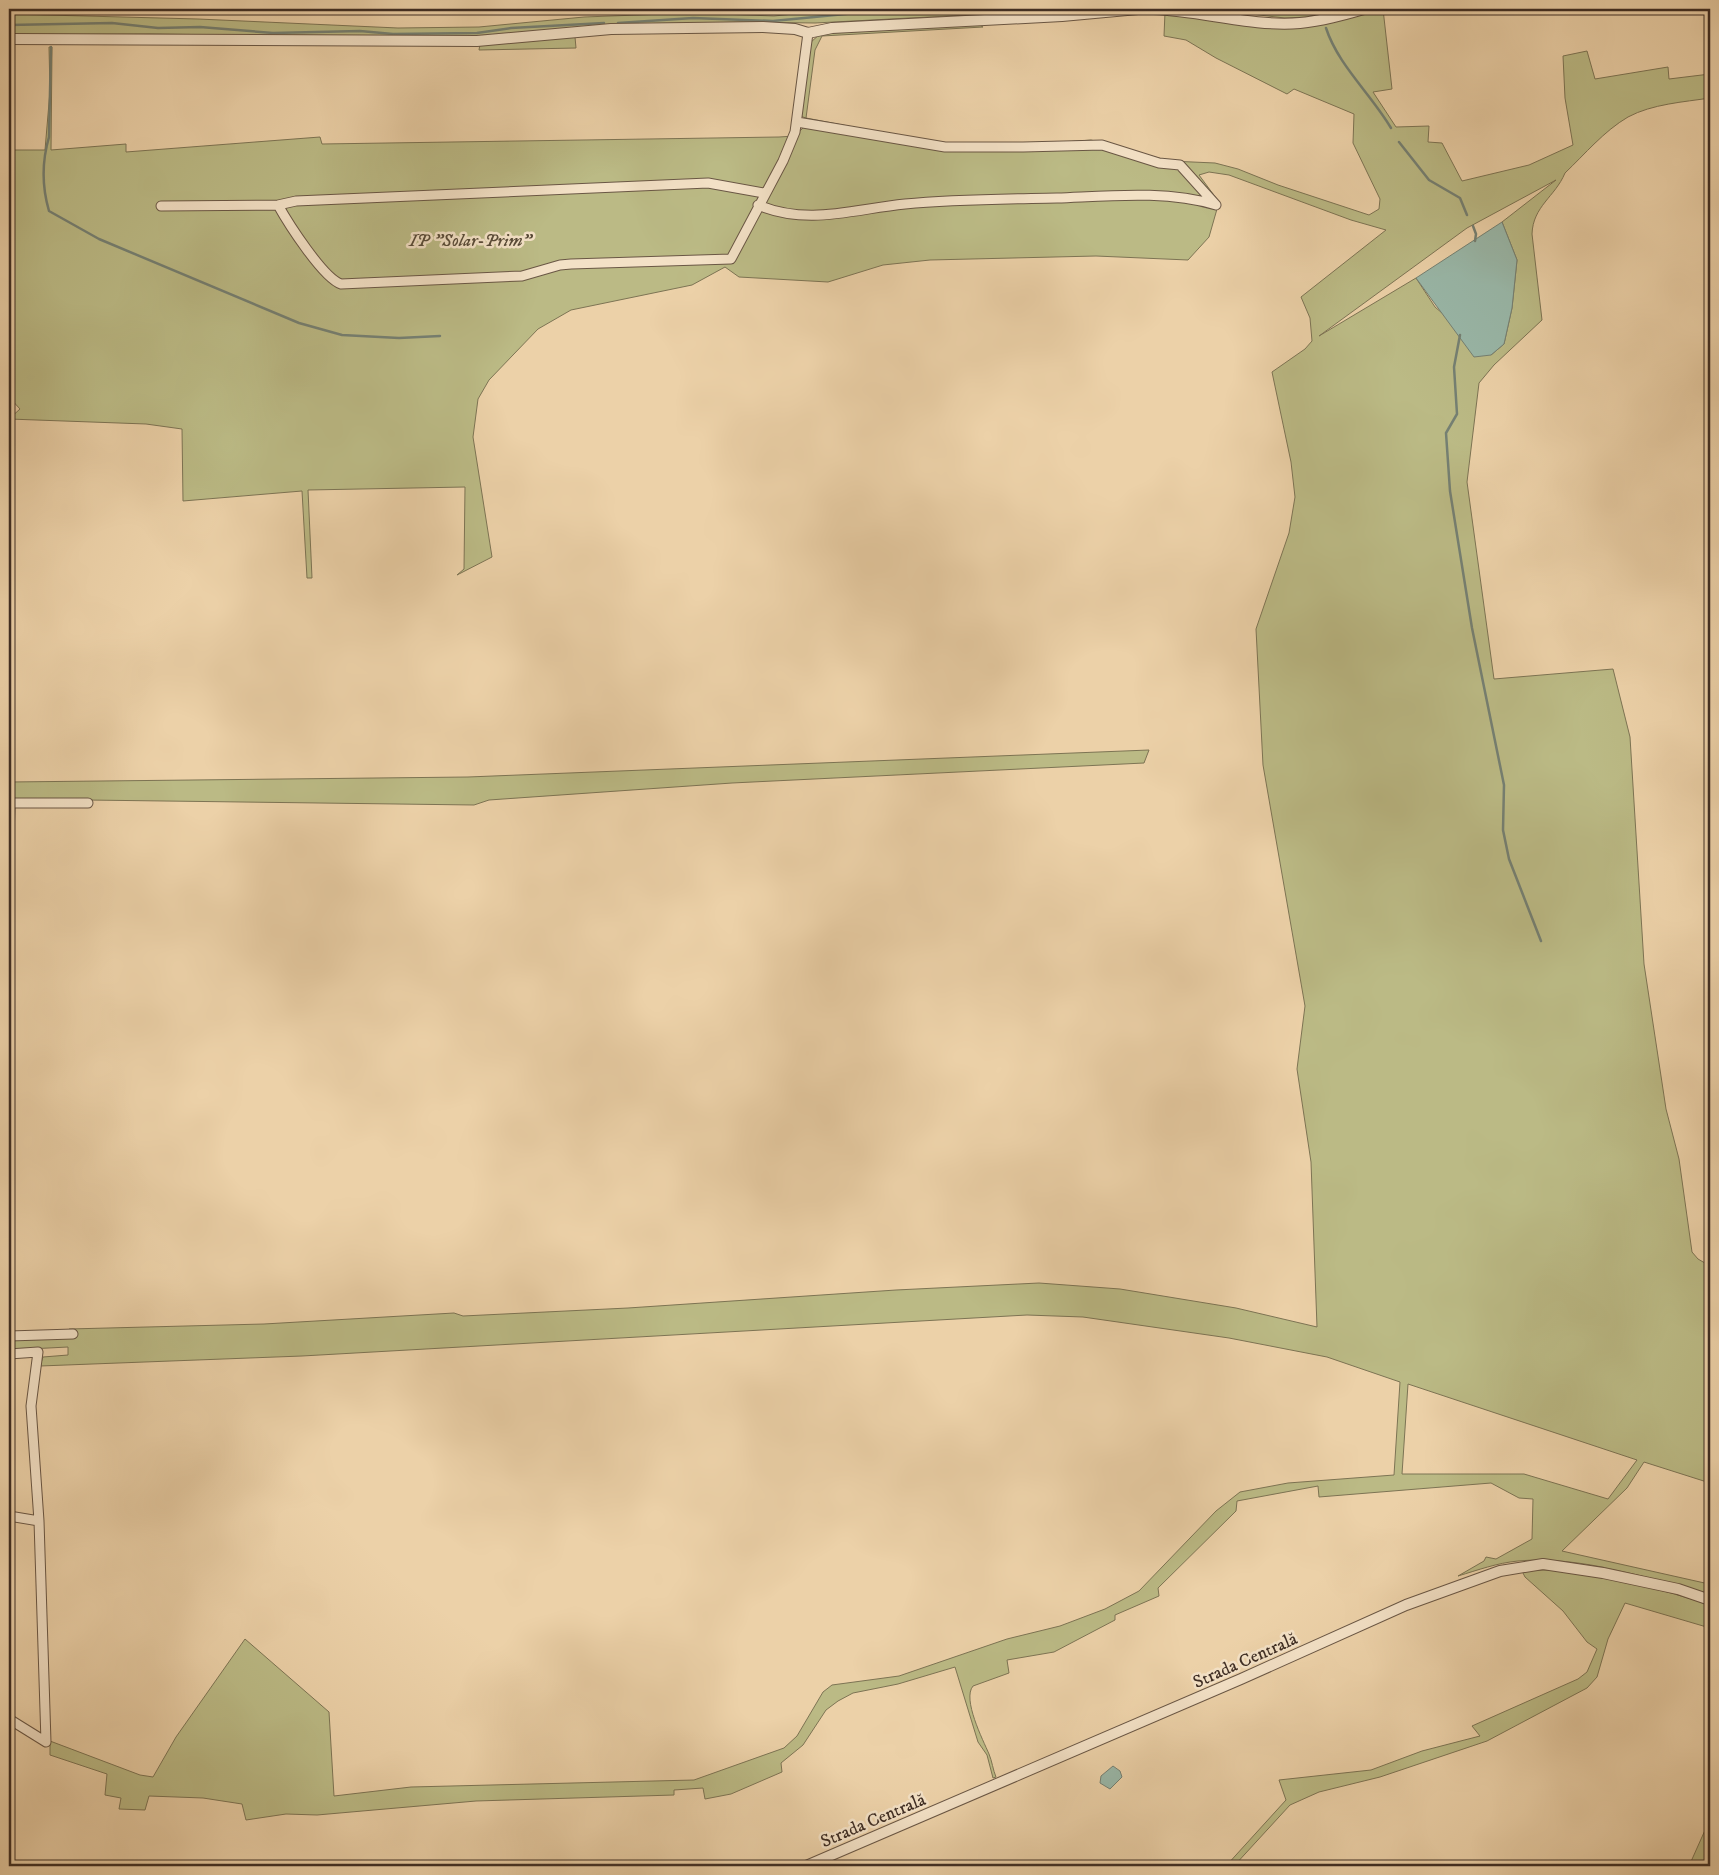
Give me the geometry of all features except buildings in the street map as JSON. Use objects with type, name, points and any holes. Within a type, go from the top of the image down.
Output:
[{"type":"street","points":[[9,39],[477,40],[611,29],[763,27],[795,29],[808,33],[832,28],[1062,16],[1138,9]]},
{"type":"street","points":[[1154,9],[1264,22],[1299,23],[1320,21],[1364,9]]},
{"type":"street","points":[[278,205],[331,279],[341,284],[522,276],[560,265],[571,264],[731,260],[764,193],[783,161],[795,132],[808,33]]},
{"type":"street","points":[[758,205],[770,210],[823,217],[903,204],[941,201],[1105,196],[1187,198],[1216,205],[1180,165],[1159,163],[1102,145],[945,147],[797,122]]},
{"type":"street","points":[[161,206],[278,205],[296,201],[708,184],[764,193]]},
{"type":"street","points":[[9,840],[9,803],[88,803]]},
{"type":"street","points":[[9,1336],[73,1334]]},
{"type":"street","points":[[9,1354],[38,1352],[31,1406],[39,1521],[46,1742],[9,1719]]},
{"type":"street","points":[[9,1516],[39,1521]]},
{"type":"street","name":"Strada Centrală","points":[[806,1866],[1240,1680],[1406,1605],[1493,1573],[1544,1564],[1612,1575],[1678,1589],[1710,1600]]},
{"type":"green space","points":[[842,9],[1081,9],[815,23],[741,22],[600,26],[503,35],[394,37],[150,34],[9,35],[9,14],[198,19],[398,28],[479,27],[584,17],[692,13],[774,16]]},
{"type":"green space","points":[[1208,9],[1343,9],[1306,17],[1285,18]]},
{"type":"green space","name":"IP \"Solar-Prim\"","points":[[1383,9],[1392,89],[1373,92],[1396,127],[1429,126],[1428,142],[1442,143],[1462,181],[1529,165],[1573,145],[1565,98],[1563,56],[1587,51],[1595,79],[1668,67],[1669,79],[1710,74],[1710,98],[1668,104],[1647,109],[1628,117],[1603,136],[1565,173],[1556,189],[1540,209],[1533,224],[1532,234],[1542,320],[1494,365],[1479,383],[1467,482],[1494,679],[1613,669],[1630,737],[1644,964],[1666,1109],[1679,1159],[1692,1252],[1698,1259],[1710,1266],[1710,1483],[1644,1462],[1627,1488],[1562,1551],[1709,1584],[1710,1595],[1615,1570],[1590,1565],[1541,1560],[1510,1562],[1458,1576],[1484,1561],[1486,1557],[1496,1559],[1532,1539],[1533,1499],[1519,1498],[1491,1483],[1319,1497],[1318,1486],[1237,1501],[1236,1511],[1158,1588],[1159,1596],[1115,1615],[1115,1620],[1054,1652],[1007,1660],[1009,1673],[973,1686],[970,1692],[972,1710],[991,1760],[996,1777],[993,1778],[987,1755],[978,1742],[955,1667],[898,1684],[853,1693],[826,1710],[803,1745],[781,1763],[782,1772],[731,1794],[705,1799],[703,1788],[674,1790],[674,1795],[476,1801],[317,1815],[286,1814],[246,1820],[242,1804],[203,1798],[149,1796],[145,1810],[119,1809],[121,1798],[105,1795],[107,1774],[50,1755],[50,1741],[140,1775],[153,1777],[176,1737],[245,1639],[329,1712],[334,1796],[411,1787],[694,1780],[784,1748],[797,1736],[823,1692],[832,1685],[899,1676],[1007,1639],[1060,1626],[1105,1609],[1139,1591],[1216,1511],[1240,1492],[1288,1483],[1394,1475],[1400,1382],[1327,1357],[1229,1338],[1083,1317],[1027,1315],[302,1356],[40,1366],[43,1357],[68,1355],[68,1347],[9,1350],[9,1339],[69,1337],[69,1329],[264,1324],[454,1313],[463,1316],[1039,1283],[1120,1289],[1236,1308],[1317,1327],[1311,1162],[1297,1069],[1305,1006],[1263,765],[1256,629],[1289,533],[1295,497],[1291,462],[1272,372],[1305,349],[1312,341],[1310,318],[1301,297],[1386,230],[1351,220],[1229,175],[1209,172],[1199,175],[1219,202],[1209,237],[1188,260],[1096,256],[930,260],[883,265],[828,282],[739,277],[725,267],[692,285],[571,310],[538,329],[489,380],[478,399],[473,437],[492,557],[457,575],[464,569],[465,487],[308,490],[312,578],[307,578],[302,491],[183,501],[182,429],[146,424],[9,419],[20,409],[9,397],[9,150],[45,150],[50,91],[49,47],[52,47],[51,150],[126,144],[126,152],[320,137],[322,144],[779,137],[795,136],[804,127],[806,118],[942,144],[1039,144],[1091,140],[1170,161],[1215,163],[1238,169],[1278,185],[1369,215],[1379,209],[1380,199],[1353,143],[1354,114],[1294,89],[1287,94],[1216,58],[1186,40],[1164,36],[1165,12],[1332,22]],"holes":[[[1556,180],[1502,222],[1517,260],[1512,308],[1504,344],[1491,355],[1435,307],[1416,278],[1319,336],[1467,228]],[[1408,1384],[1637,1460],[1608,1499],[1524,1474],[1402,1474]]]},
{"type":"green space","points":[[978,24],[983,27],[822,36],[815,50],[806,118],[800,116],[810,43],[821,33]]},
{"type":"green space","points":[[575,37],[576,48],[479,50],[480,44]]},
{"type":"green space","points":[[1149,750],[1144,763],[732,783],[489,800],[474,805],[9,799],[9,782],[468,777]]},
{"type":"green space","points":[[1545,1570],[1585,1574],[1628,1582],[1710,1605],[1710,1628],[1625,1603],[1608,1639],[1597,1677],[1587,1688],[1487,1741],[1380,1777],[1319,1792],[1290,1805],[1234,1866],[1226,1866],[1286,1800],[1279,1780],[1371,1770],[1422,1751],[1480,1736],[1472,1726],[1578,1679],[1587,1672],[1597,1649],[1587,1642],[1563,1611],[1525,1577],[1522,1571]]},
{"type":"green space","points":[[1710,1819],[1710,1855],[1705,1866],[1689,1866]]},
{"type":"shaded area","points":[[1502,222],[1517,260],[1512,308],[1504,344],[1491,355],[1474,357],[1416,278]]},
{"type":"shaded area","points":[[1113,1766],[1120,1771],[1122,1777],[1110,1789],[1100,1783],[1101,1776]]},
{"type":"waterway","points":[[618,23],[693,18],[773,21],[897,9]]},
{"type":"waterway","points":[[956,9],[969,9]]},
{"type":"waterway","points":[[1319,9],[1320,13]]},
{"type":"waterway","points":[[9,25],[112,23],[158,28],[200,27],[273,33],[360,31],[393,34],[477,33],[511,28],[604,23]]},
{"type":"waterway","points":[[1326,28],[1338,54],[1391,128]]},
{"type":"waterway","points":[[51,47],[49,137],[45,155],[44,174],[45,193],[49,211],[99,239],[299,323],[342,335],[399,338],[440,336]]},
{"type":"waterway","points":[[1399,142],[1429,180],[1460,198],[1467,215]]},
{"type":"waterway","points":[[1473,226],[1476,234],[1475,241]]},
{"type":"waterway","points":[[1460,335],[1454,367],[1457,414],[1446,433],[1450,491],[1472,628],[1504,785],[1503,830],[1509,859],[1541,941]]}]
